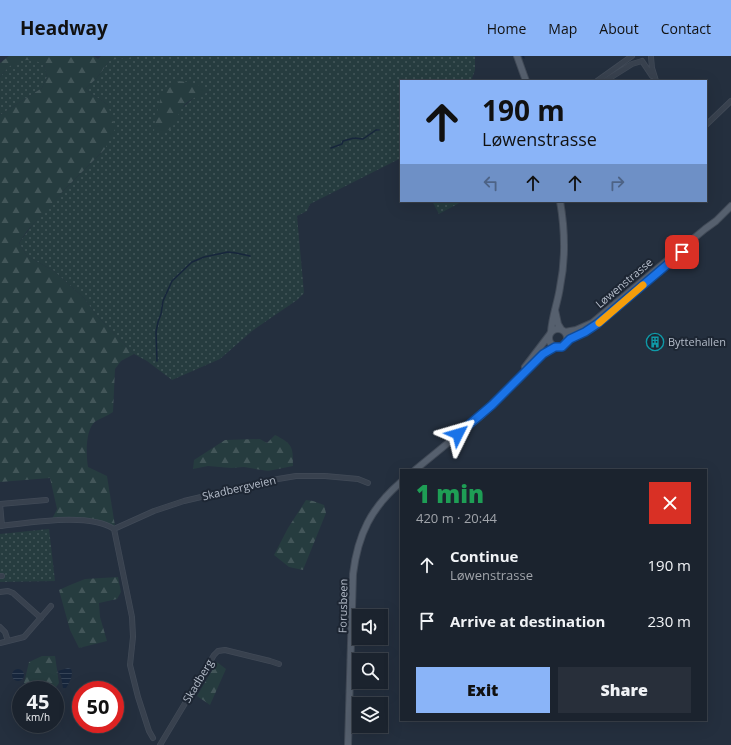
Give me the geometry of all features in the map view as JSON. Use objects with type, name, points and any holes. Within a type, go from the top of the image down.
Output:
[{"type":"main road","points":[[516,56],[523,80]]},
{"type":"main road","points":[[516,56],[526,80]]},
{"type":"main road","points":[[555,347],[551,343],[551,333],[553,316],[560,289],[564,259],[564,230],[560,202]]},
{"type":"main road","name":"Løwenstrasse","points":[[567,341],[597,324],[706,231],[731,206]]},
{"type":"main road","name":"Løwenstrasse","points":[[563,330],[576,330],[592,323],[710,226]]},
{"type":"main road","points":[[416,469],[478,418],[538,358],[555,347],[562,347],[568,338],[557,321],[555,308]]},
{"type":"main road","points":[[514,383],[516,378],[551,333],[554,330],[563,330]]},
{"type":"main road","name":"Forusbeen","points":[[348,745],[353,574],[355,557],[359,541],[372,513],[400,483]]},
{"type":"street","points":[[598,80],[632,56]]},
{"type":"street","points":[[636,56],[642,61],[654,80]]},
{"type":"street","points":[[607,80],[632,64],[647,61],[652,57]]},
{"type":"street","points":[[652,57],[651,65],[655,80]]},
{"type":"street","points":[[707,124],[731,101]]},
{"type":"street","name":"Skadbergveien","points":[[114,529],[184,500],[278,479],[296,476],[325,476],[358,479],[368,483]]},
{"type":"street","points":[[46,500],[0,504],[1,526],[22,522],[61,520],[96,522],[106,524],[114,529],[132,617],[133,637],[130,664],[138,697],[149,731],[153,738]]},
{"type":"street","points":[[0,592],[8,591],[13,593],[41,618]]},
{"type":"street","points":[[0,643],[24,637],[51,606]]},
{"type":"street","points":[[0,627],[6,632],[8,641]]},
{"type":"street","name":"Skadberg","points":[[160,745],[214,655],[218,651],[226,650],[279,664]]},
{"type":"green space","points":[[9,56],[93,56],[98,59],[101,56],[139,56],[110,60],[96,79],[85,89],[108,105],[115,129],[105,149],[63,191],[27,231],[19,243],[27,256],[54,271],[84,298],[97,316],[134,354],[121,361],[115,369],[113,412],[96,421],[92,425],[87,442],[88,467],[107,476],[115,526],[52,519],[57,509],[50,478],[0,482],[0,115],[42,88],[47,77],[44,64],[31,60],[25,60],[14,63],[0,77],[0,63]]},
{"type":"green space","points":[[139,56],[475,56],[475,70],[471,80],[400,80],[400,159],[310,204],[307,211],[297,216],[304,293],[297,300],[252,331],[220,359],[172,380],[147,361],[134,354],[97,316],[84,298],[54,271],[27,256],[19,243],[38,218],[105,149],[108,105],[85,89],[96,79],[110,60]],"holes":[[[189,82],[209,92],[196,96],[183,107]]]},
{"type":"green space","points":[[20,58],[35,58],[44,64],[47,77],[42,88],[0,115],[0,77],[10,65]]},
{"type":"green space","points":[[178,81],[189,82],[207,88],[209,92],[187,102],[179,113],[171,129],[167,131],[154,132],[155,121],[162,93]]},
{"type":"green space","points":[[433,202],[461,202],[439,214]]},
{"type":"green space","points":[[275,435],[291,447],[293,454],[293,466],[268,471],[244,467],[231,468],[208,466],[193,469],[194,460],[225,440],[260,439],[267,443]]},
{"type":"green space","points":[[306,500],[324,505],[326,513],[303,570],[289,567],[274,555],[288,528]]},
{"type":"green space","points":[[49,529],[55,581],[0,582],[0,534]]},
{"type":"green space","points":[[118,577],[121,592],[117,599],[99,603],[100,617],[107,641],[79,648],[70,630],[59,590],[85,579]]},
{"type":"green space","points":[[42,656],[55,656],[59,681],[24,681],[29,662]]},
{"type":"green space","points":[[217,662],[226,669],[210,705],[197,696]]},
{"type":"water","points":[[68,668],[72,671],[72,676],[66,688],[64,688],[64,681],[62,681],[58,671]]},
{"type":"water","points":[[20,669],[23,670],[23,680],[13,680],[13,670]]},
{"type":"waterway","points":[[331,148],[342,144],[343,141],[354,138],[363,139],[376,130],[379,130]]},
{"type":"waterway","points":[[157,361],[156,332],[163,301],[172,281],[192,262],[204,257],[228,252],[250,256]]},
{"type":"slow traffic","points":[[599,323],[643,285]]},
{"type":"place","name":"Byttehallen","points":[[655,342]]},
{"type":"route","points":[[458,434],[482,415],[538,358],[555,347],[562,347],[570,339],[591,329],[682,252]]}]
